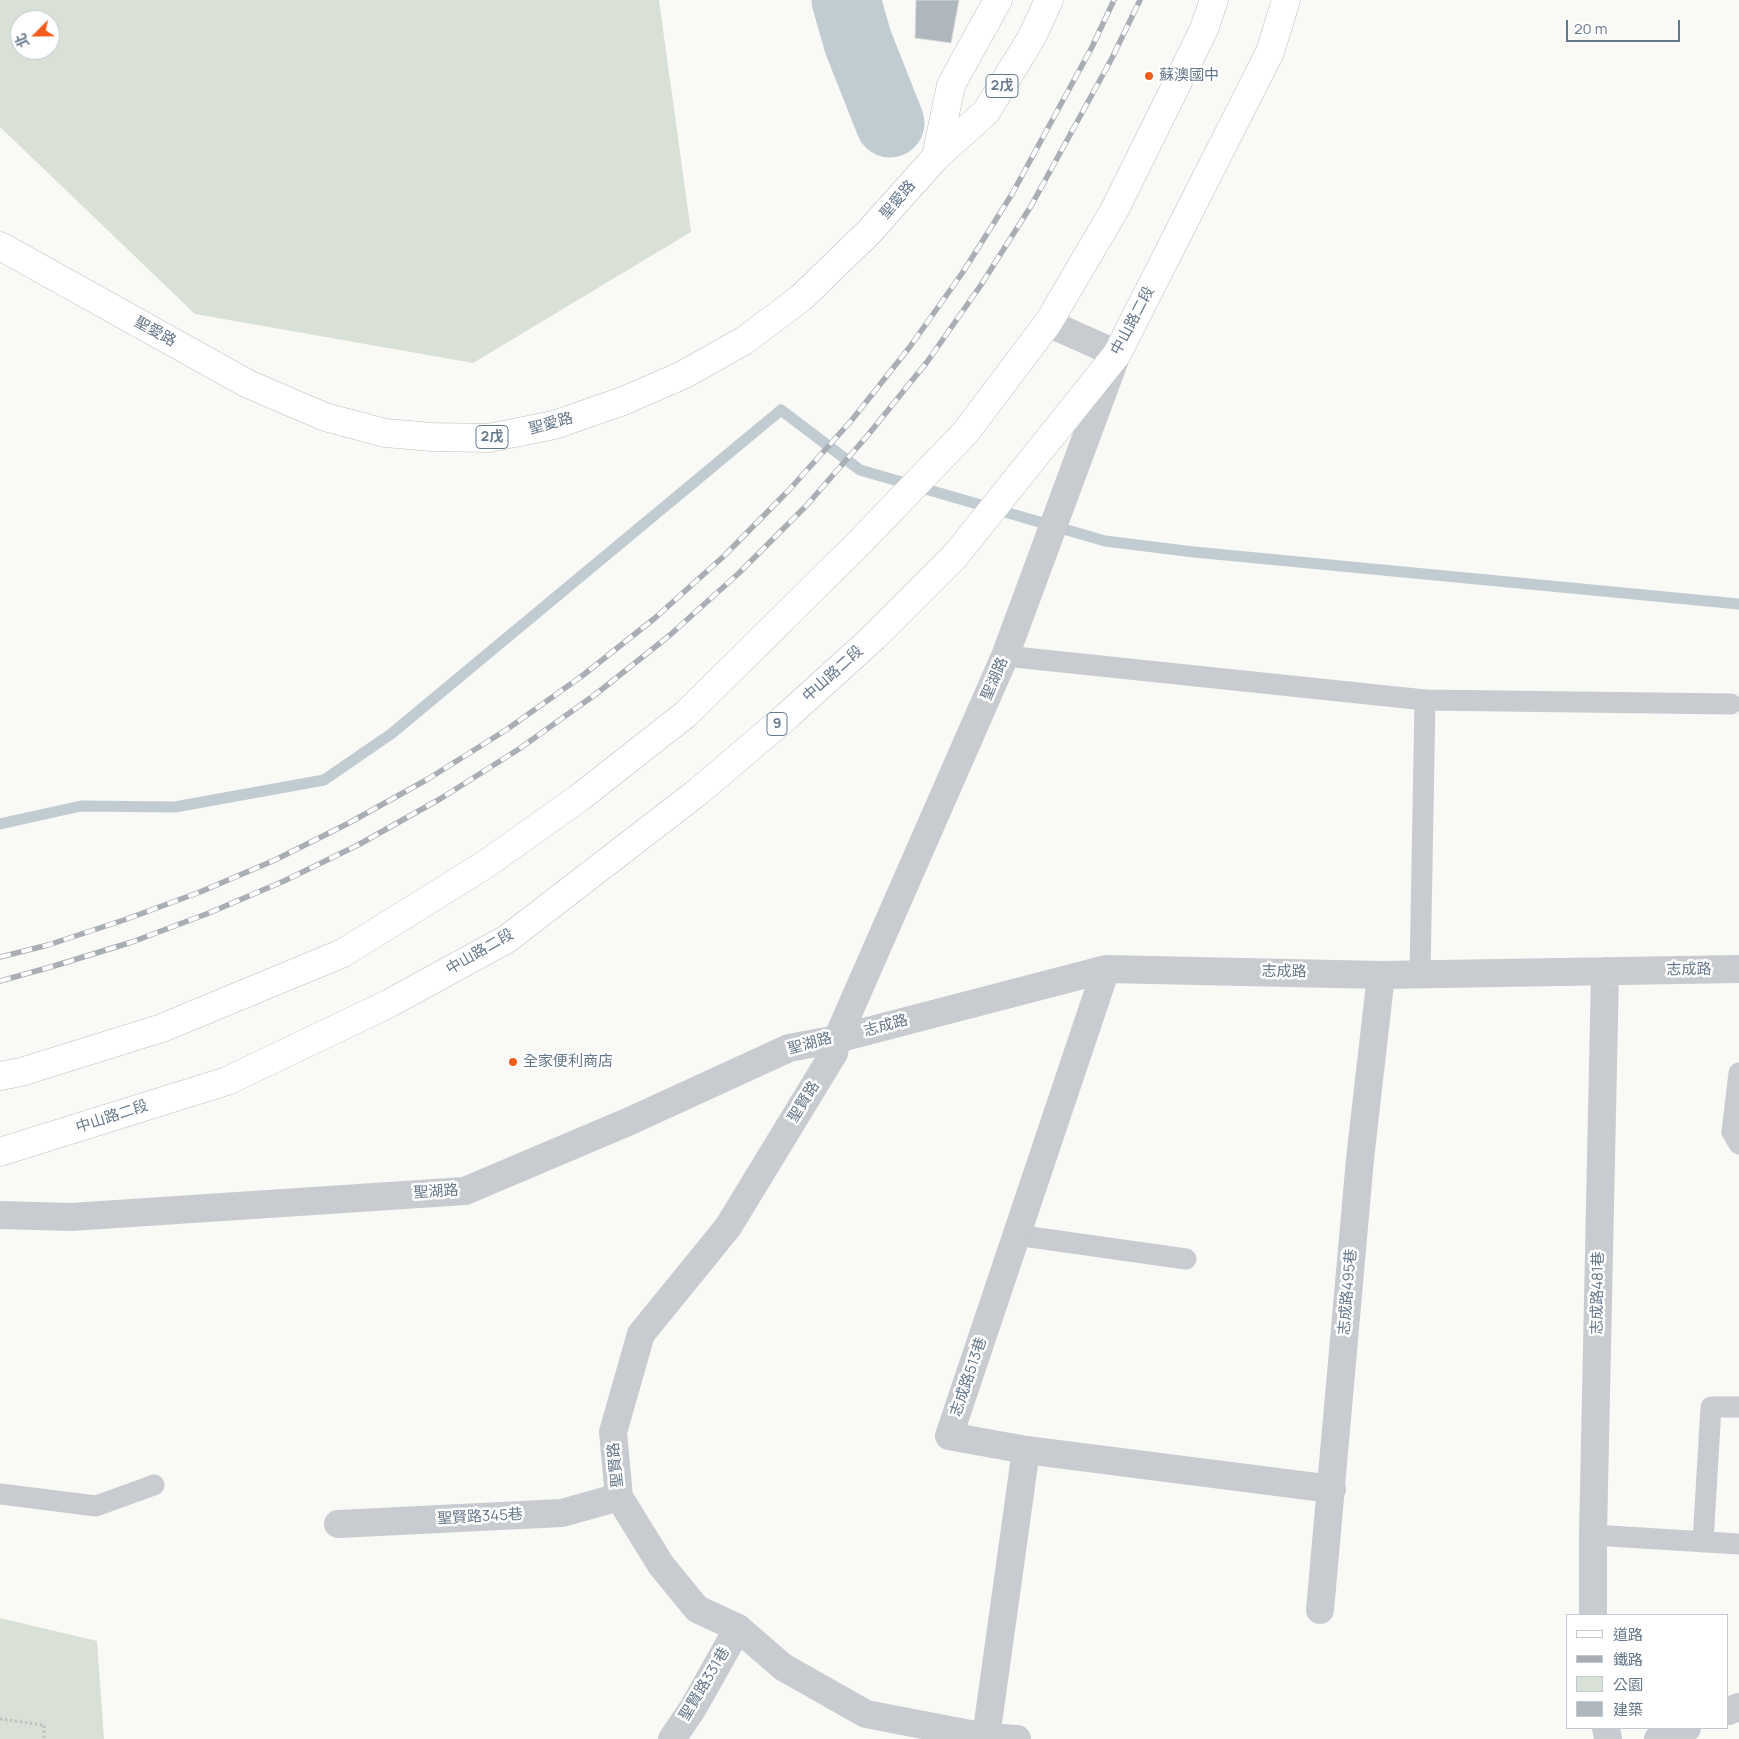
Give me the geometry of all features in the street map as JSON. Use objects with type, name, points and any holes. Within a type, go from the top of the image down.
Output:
[{"type":"main road","points":[[936,157],[951,85],[998,0]]},
{"type":"main road","name":"聖愛路","points":[[0,246],[248,384],[325,417],[385,433],[432,438],[489,438],[554,425],[624,401],[683,376],[745,340],[801,298],[869,232],[936,157],[986,112],[1032,38],[1049,0]]},
{"type":"main road","points":[[0,1076],[21,1072],[162,1028],[343,953],[486,864],[579,798],[686,714],[857,545],[965,433],[1048,323],[1115,209],[1204,29],[1214,0]]},
{"type":"main road","name":"中山路二段","points":[[0,1152],[227,1081],[388,1004],[507,939],[699,791],[786,717],[874,637],[955,556],[1117,354],[1270,52],[1286,0]]},
{"type":"street","points":[[1048,323],[1117,354]]},
{"type":"street","name":"聖湖路","points":[[0,1215],[71,1217],[465,1191],[630,1121],[789,1048],[837,1039],[1005,656],[1117,354]]},
{"type":"street","name":"志成路","points":[[837,1039],[1106,969],[1381,974],[1739,969]]},
{"type":"street","name":"志成路513巷","points":[[1026,1450],[949,1436],[1106,969]]},
{"type":"street","name":"志成路481巷","points":[[1593,1614],[1605,971]]},
{"type":"street","name":"志成路495巷","points":[[1320,1610],[1360,1159],[1381,974]]},
{"type":"street","name":"聖賢路","points":[[837,1039],[834,1054],[728,1227],[641,1334],[613,1432],[619,1497],[660,1565],[698,1609],[738,1628],[783,1667],[866,1714],[986,1737],[1017,1739]]},
{"type":"street","points":[[986,1737],[1026,1450],[1332,1489]]},
{"type":"street","name":"聖賢路345巷","points":[[338,1524],[562,1513],[619,1497]]},
{"type":"street","name":"聖賢路331巷","points":[[672,1739],[693,1708],[738,1628]]},
{"type":"street","points":[[1658,1739],[1683,1729]]},
{"type":"lane","points":[[1005,656],[1425,700],[1732,704]]},
{"type":"lane","points":[[1420,974],[1425,700]]},
{"type":"lane","points":[[1739,1073],[1732,1132],[1739,1144]]},
{"type":"lane","points":[[1016,1235],[1186,1259]]},
{"type":"lane","points":[[1703,1542],[1711,1407],[1739,1407]]},
{"type":"lane","points":[[0,1494],[96,1506],[154,1485]]},
{"type":"lane","points":[[1593,1535],[1739,1544]]},
{"type":"path","points":[[0,1719],[44,1725],[44,1739]]},
{"type":"green space","points":[[0,0],[659,0],[691,232],[473,363],[195,314],[0,127]]},
{"type":"green space","points":[[0,1618],[97,1641],[104,1739],[0,1739]]},
{"type":"building","points":[[916,0],[959,0],[951,43],[915,38]]},
{"type":"waterway","points":[[846,0],[858,42],[890,123]]},
{"type":"waterway","points":[[0,824],[81,806],[175,807],[324,780],[391,734],[781,410],[860,470],[1105,541],[1194,552],[1739,604]]},
{"type":"railway","points":[[0,957],[48,945],[200,892],[275,860],[347,824],[428,779],[506,730],[582,676],[655,618],[724,556],[789,490],[851,421],[909,348],[963,272],[1012,194],[1092,47],[1114,0]]},
{"type":"railway","points":[[0,981],[132,942],[209,913],[284,881],[358,845],[440,799],[519,749],[596,694],[670,635],[739,573],[806,506],[868,435],[927,362],[981,285],[1031,206],[1112,58],[1140,0]]},
{"type":"place","name":"蘇澳國中","points":[[1149,76]]},
{"type":"place","name":"全家便利商店","points":[[513,1062]]}]
